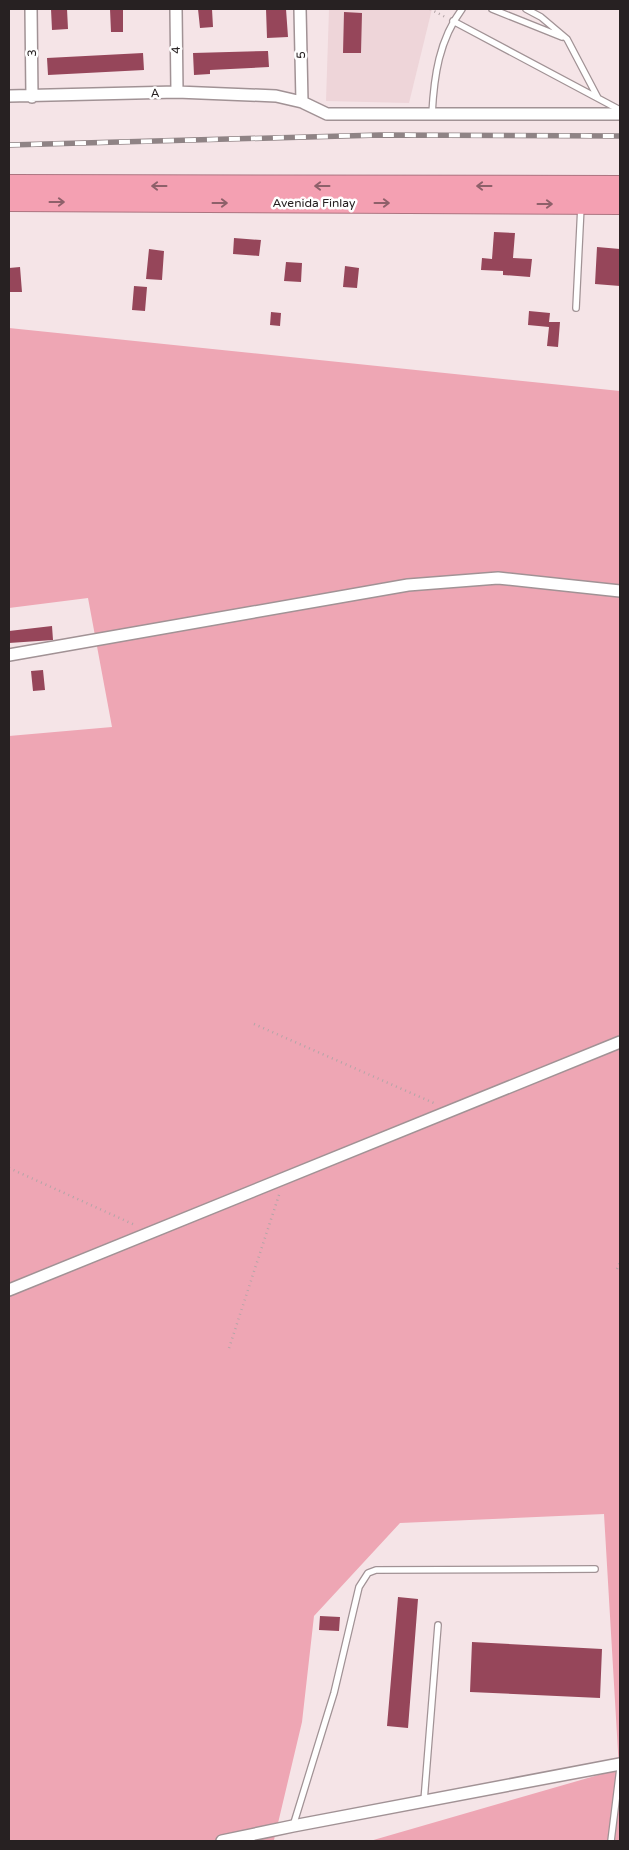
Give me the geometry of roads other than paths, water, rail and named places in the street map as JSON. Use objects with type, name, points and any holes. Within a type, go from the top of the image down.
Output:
[{"type":"highway","name":"Avenida Finlay","points":[[9,185],[581,196],[620,204]]},
{"type":"highway","name":"Avenida Finlay","points":[[9,201],[581,196],[620,186]]},
{"type":"street","name":"3","points":[[31,9],[32,96]]},
{"type":"street","name":"4","points":[[176,9],[177,92]]},
{"type":"street","name":"5","points":[[300,9],[302,102]]},
{"type":"street","name":"A","points":[[9,96],[177,92],[276,96],[302,102],[327,114],[620,114]]},
{"type":"street","points":[[9,655],[408,585],[498,578],[620,592]]},
{"type":"street","points":[[9,1290],[620,1042]]},
{"type":"street","points":[[222,1841],[249,1838],[293,1826],[620,1766]]},
{"type":"lane","points":[[432,114],[436,64],[453,21],[462,9]]},
{"type":"lane","points":[[492,9],[567,39]]},
{"type":"lane","points":[[526,9],[541,17],[567,39],[598,98]]},
{"type":"lane","points":[[453,21],[620,110]]},
{"type":"lane","points":[[576,308],[581,196]]},
{"type":"lane","points":[[293,1826],[334,1693],[359,1587],[368,1573],[376,1570],[595,1569]]},
{"type":"lane","points":[[424,1801],[438,1625]]},
{"type":"lane","points":[[610,1841],[620,1766]]},
{"type":"railway","points":[[9,145],[380,135],[620,136]]}]
